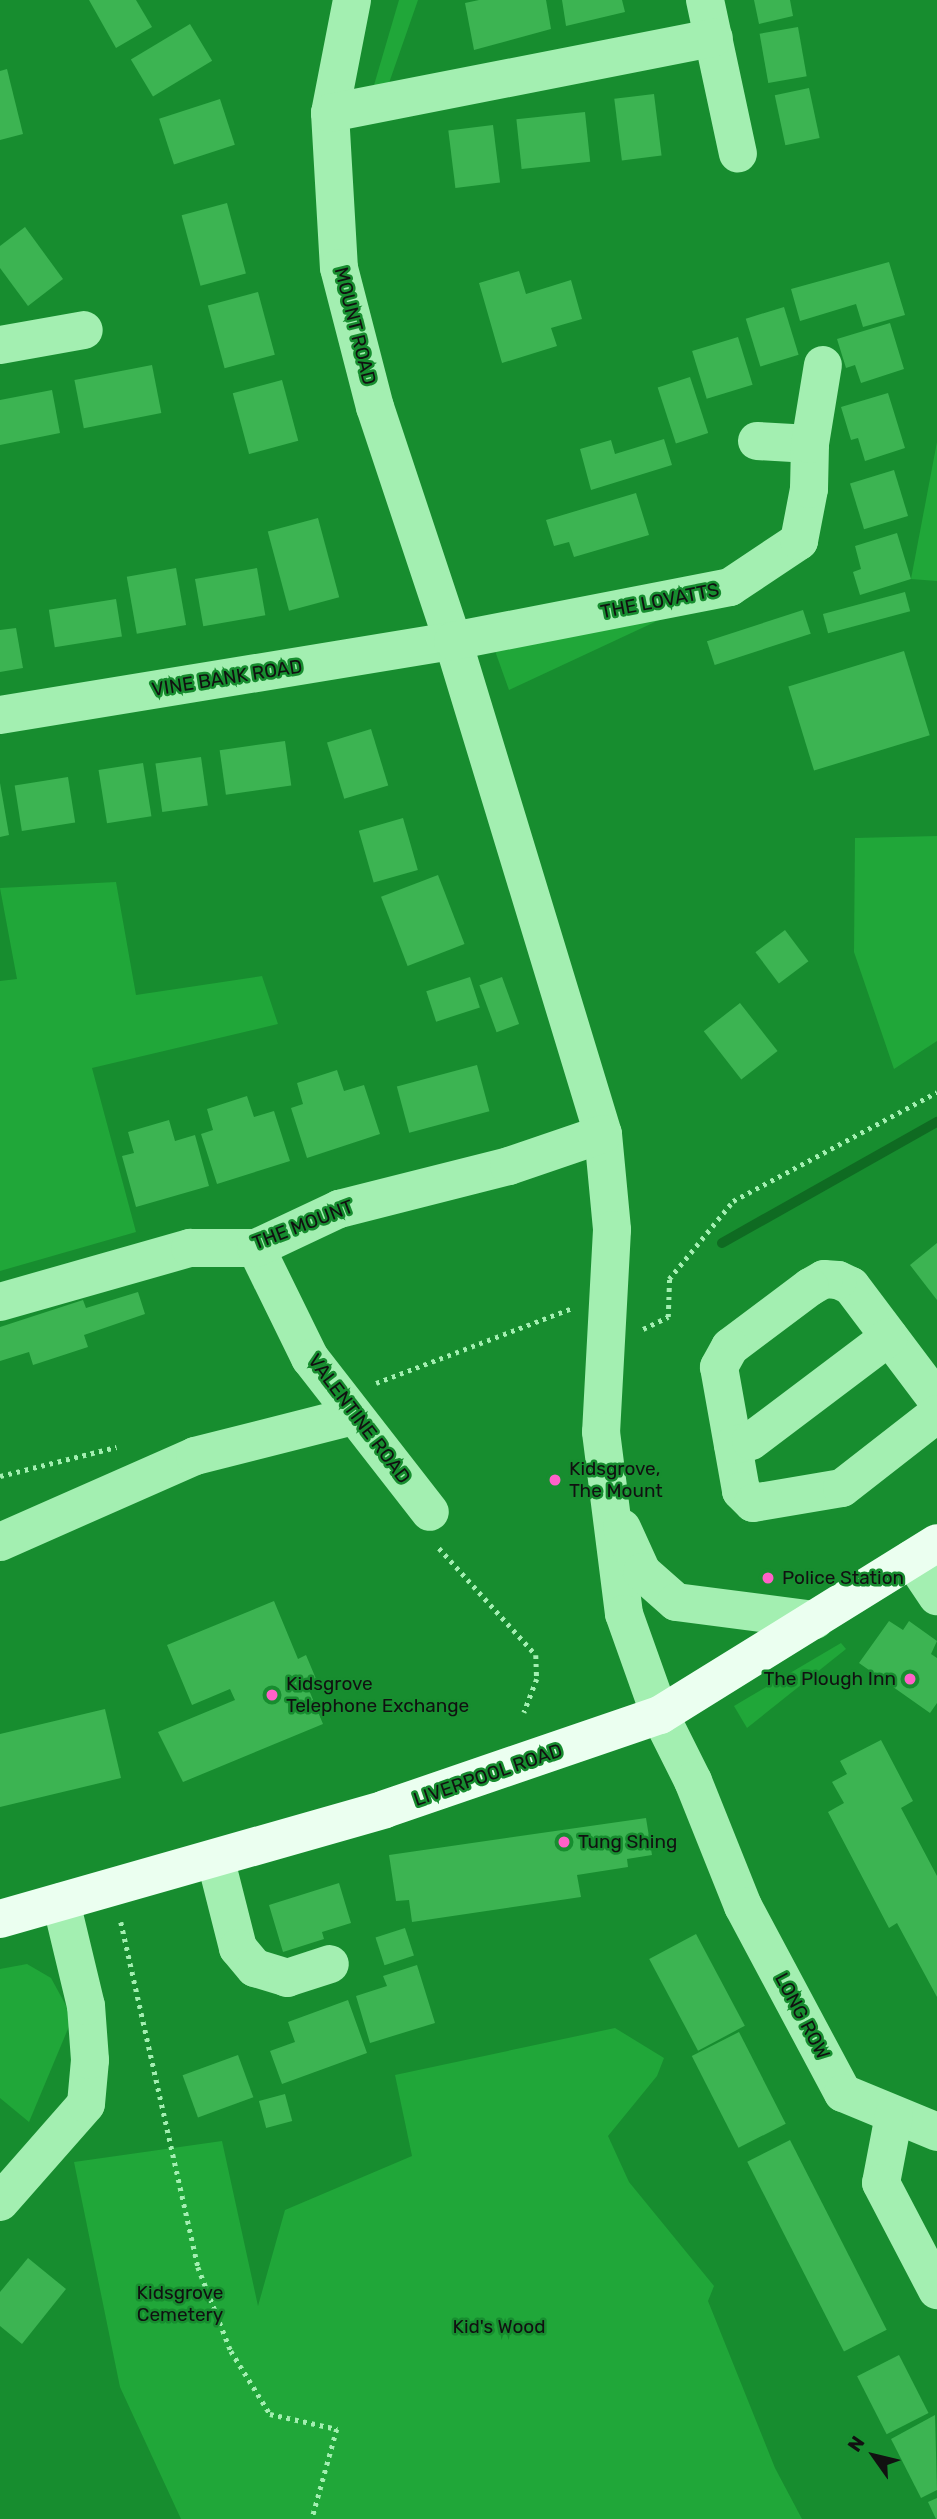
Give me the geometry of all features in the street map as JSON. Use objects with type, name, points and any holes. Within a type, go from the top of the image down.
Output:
[{"type":"main road","name":"LIVERPOOL ROAD","points":[[0,1919],[113,1886],[216,1861],[386,1809],[660,1715],[924,1551]]},
{"type":"street","name":"MOUNT ROAD","points":[[352,0],[330,113],[339,268],[375,407],[453,641]]},
{"type":"street","points":[[705,0],[731,108],[738,154]]},
{"type":"street","points":[[330,113],[715,38]]},
{"type":"street","points":[[0,345],[83,330]]},
{"type":"street","name":"THE LOVATTS","points":[[453,641],[730,587],[799,541],[809,489],[810,444],[823,365]]},
{"type":"street","points":[[757,442],[810,444]]},
{"type":"street","points":[[453,641],[603,1134],[612,1230],[601,1432],[624,1614],[660,1715]]},
{"type":"street","name":"VINE BANK ROAD","points":[[0,715],[453,641]]},
{"type":"street","name":"THE MOUNT","points":[[0,1301],[190,1248],[256,1248],[339,1209],[509,1166],[603,1134]]},
{"type":"street","name":"VALENTINE ROAD","points":[[256,1248],[310,1358],[430,1512]]},
{"type":"street","points":[[937,1400],[851,1286],[824,1279],[723,1355],[719,1367],[741,1491],[753,1503],[842,1488],[937,1414]]},
{"type":"street","points":[[733,1445],[751,1441],[890,1337]]},
{"type":"street","points":[[0,1542],[195,1456],[353,1416]]},
{"type":"street","points":[[608,1497],[642,1572],[676,1602],[815,1620]]},
{"type":"street","points":[[924,1551],[937,1596]]},
{"type":"street","name":"LONG ROW","points":[[660,1715],[693,1781],[743,1906],[844,2093],[937,2132]]},
{"type":"street","points":[[216,1861],[238,1948],[256,1968],[287,1979],[330,1964]]},
{"type":"street","points":[[0,2202],[86,2105],[90,2060],[86,2006],[61,1902]]},
{"type":"street","points":[[894,2115],[881,2183],[937,2290]]},
{"type":"path","points":[[634,1327],[643,1329],[668,1317],[669,1279],[733,1200],[937,1092]]},
{"type":"path","points":[[401,1375],[580,1305]]},
{"type":"path","points":[[430,1512],[426,1534],[536,1655],[537,1679],[524,1713]]},
{"type":"path","points":[[113,1886],[198,2267],[231,2351],[270,2414],[337,2429],[312,2519]]},
{"type":"green space","points":[[399,0],[418,0],[389,83],[372,92]]},
{"type":"green space","points":[[937,442],[937,581],[911,579]]},
{"type":"green space","points":[[730,587],[509,690],[489,634]]},
{"type":"green space","points":[[937,836],[937,1041],[894,1069],[854,952],[855,838]]},
{"type":"green space","points":[[116,882],[136,995],[262,976],[278,1024],[92,1068],[136,1232],[0,1271],[0,981],[17,979],[0,888]]},
{"type":"green space","points":[[841,1643],[846,1649],[747,1728],[734,1706]]},
{"type":"green space","points":[[27,1964],[51,1978],[69,2011],[70,2024],[29,2122],[0,2098],[0,1969]]},
{"type":"green space","name":"Kid's Wood","points":[[615,2028],[664,2058],[657,2076],[608,2136],[629,2182],[714,2286],[708,2301],[775,2468],[802,2519],[181,2519],[120,2387],[74,2162],[222,2141],[258,2306],[285,2210],[412,2156],[395,2075]]},
{"type":"building","points":[[89,0],[136,0],[152,27],[116,48]]},
{"type":"building","points":[[479,0],[546,0],[551,29],[474,50],[465,3]]},
{"type":"building","points":[[562,0],[622,0],[625,12],[566,26]]},
{"type":"building","points":[[754,0],[790,0],[793,16],[759,24]]},
{"type":"building","points":[[190,24],[212,61],[153,96],[131,60]]},
{"type":"building","points":[[798,27],[807,76],[768,83],[760,34]]},
{"type":"building","points":[[7,69],[23,134],[0,140],[0,71]]},
{"type":"building","points":[[809,88],[820,138],[785,145],[775,95]]},
{"type":"building","points":[[654,94],[662,156],[622,160],[614,99]]},
{"type":"building","points":[[220,99],[235,145],[174,164],[159,119]]},
{"type":"building","points":[[585,112],[590,162],[522,169],[516,119]]},
{"type":"building","points":[[493,125],[500,183],[455,188],[448,130]]},
{"type":"building","points":[[227,203],[246,274],[200,286],[182,215]]},
{"type":"building","points":[[25,227],[63,279],[28,306],[0,268],[0,246]]},
{"type":"building","points":[[889,262],[905,315],[863,327],[856,304],[800,321],[791,289]]},
{"type":"building","points":[[519,271],[526,294],[571,280],[582,319],[551,328],[557,346],[502,363],[479,283]]},
{"type":"building","points":[[258,292],[275,355],[225,368],[208,305]]},
{"type":"building","points":[[784,307],[799,355],[760,367],[746,319]]},
{"type":"building","points":[[890,323],[904,369],[861,383],[855,365],[846,368],[837,339]]},
{"type":"building","points":[[738,337],[753,385],[707,399],[692,351]]},
{"type":"building","points":[[152,365],[161,413],[84,428],[74,380]]},
{"type":"building","points":[[690,377],[708,433],[676,444],[658,388]]},
{"type":"building","points":[[282,380],[298,441],[249,454],[233,393]]},
{"type":"building","points":[[52,390],[60,433],[0,445],[0,400]]},
{"type":"building","points":[[888,393],[905,448],[865,461],[858,438],[851,440],[841,407]]},
{"type":"building","points":[[664,439],[672,465],[591,490],[580,449],[611,440],[615,454]]},
{"type":"building","points":[[894,470],[908,516],[864,529],[850,483]]},
{"type":"building","points":[[636,493],[649,535],[574,557],[569,542],[554,546],[546,520]]},
{"type":"building","points":[[318,518],[339,597],[289,611],[268,531]]},
{"type":"building","points":[[897,533],[911,579],[860,595],[853,572],[861,569],[855,546]]},
{"type":"building","points":[[176,568],[186,625],[137,634],[127,577]]},
{"type":"building","points":[[257,568],[265,615],[203,626],[195,579]]},
{"type":"building","points":[[905,592],[910,611],[828,633],[823,614]]},
{"type":"building","points":[[116,599],[122,637],[55,647],[49,610]]},
{"type":"building","points":[[803,610],[811,634],[715,665],[707,641]]},
{"type":"building","points":[[16,628],[23,668],[0,672],[0,630]]},
{"type":"building","points":[[904,651],[930,735],[814,771],[788,686]]},
{"type":"building","points":[[371,729],[388,785],[344,799],[327,742]]},
{"type":"building","points":[[285,741],[291,786],[226,795],[220,750]]},
{"type":"building","points":[[201,757],[208,806],[162,812],[155,763]]},
{"type":"building","points":[[143,763],[151,816],[107,823],[99,770]]},
{"type":"building","points":[[68,777],[75,822],[22,831],[15,785]]},
{"type":"building","points":[[0,783],[9,835],[0,837]]},
{"type":"building","points":[[403,818],[418,870],[374,883],[359,831]]},
{"type":"building","points":[[438,875],[465,944],[408,966],[381,897]]},
{"type":"building","points":[[785,930],[808,961],[779,983],[755,952]]},
{"type":"building","points":[[470,977],[480,1007],[436,1022],[426,991]]},
{"type":"building","points":[[502,977],[519,1024],[497,1032],[479,985]]},
{"type":"building","points":[[740,1003],[778,1051],[741,1079],[704,1031]]},
{"type":"building","points":[[477,1065],[489,1111],[409,1133],[397,1086]]},
{"type":"building","points":[[337,1070],[344,1091],[364,1085],[380,1134],[307,1158],[291,1108],[303,1104],[297,1083]]},
{"type":"building","points":[[247,1096],[254,1117],[274,1111],[290,1161],[217,1184],[201,1134],[213,1130],[207,1109]]},
{"type":"building","points":[[169,1120],[175,1141],[195,1135],[209,1186],[136,1207],[122,1156],[134,1153],[128,1132]]},
{"type":"building","points":[[937,1243],[937,1300],[910,1265]]},
{"type":"building","points":[[138,1292],[145,1314],[84,1335],[88,1347],[33,1365],[29,1352],[0,1361],[0,1327],[83,1300],[86,1308]]},
{"type":"building","name":"Kidsgrove Telephone Exchange","points":[[274,1601],[298,1659],[306,1655],[319,1686],[309,1690],[323,1724],[183,1782],[158,1732],[235,1700],[230,1689],[192,1705],[167,1645]]},
{"type":"building","name":"The Plough Inn","points":[[889,1621],[903,1630],[909,1621],[937,1641],[931,1654],[937,1658],[937,1703],[930,1713],[859,1663]]},
{"type":"building","points":[[105,1709],[121,1778],[0,1807],[0,1734]]},
{"type":"building","points":[[881,1740],[913,1801],[901,1808],[937,1876],[937,1997],[897,1923],[889,1928],[828,1812],[844,1803],[832,1782],[847,1774],[840,1761]]},
{"type":"building","points":[[646,1818],[652,1855],[627,1859],[628,1867],[577,1875],[581,1897],[412,1922],[409,1900],[396,1901],[389,1855]]},
{"type":"building","points":[[339,1883],[351,1923],[322,1932],[324,1939],[283,1952],[269,1905]]},
{"type":"building","points":[[405,1928],[414,1956],[384,1965],[376,1938]]},
{"type":"building","points":[[696,1934],[745,2026],[698,2051],[649,1959]]},
{"type":"building","points":[[417,1965],[435,2023],[370,2043],[356,1996],[387,1986],[383,1976]]},
{"type":"building","points":[[348,2000],[367,2053],[282,2084],[270,2051],[295,2042],[288,2022]]},
{"type":"building","points":[[739,2032],[786,2124],[739,2148],[692,2056]]},
{"type":"building","points":[[238,2055],[253,2097],[198,2117],[183,2075]]},
{"type":"building","points":[[285,2094],[292,2121],[266,2128],[259,2101]]},
{"type":"building","points":[[790,2140],[887,2330],[844,2352],[747,2162]]},
{"type":"building","points":[[28,2258],[66,2289],[22,2344],[0,2326],[0,2292]]},
{"type":"building","points":[[899,2355],[929,2413],[887,2434],[857,2376]]},
{"type":"building","points":[[935,2415],[937,2490],[921,2498],[891,2439]]},
{"type":"building","points":[[937,2498],[937,2519],[936,2519],[928,2502]]},
{"type":"waterway","points":[[722,1243],[937,1122]]},
{"type":"place","name":"Kidsgrove, The Mount","points":[[555,1480]]},
{"type":"place","name":"Police Station","points":[[768,1578]]},
{"type":"place","name":"The Plough Inn","points":[[910,1679]]},
{"type":"place","name":"Kidsgrove Telephone Exchange","points":[[272,1695]]},
{"type":"place","name":"Tung Shing","points":[[564,1842]]},
{"type":"park label","name":"Kidsgrove Cemetery","points":[[180,2304]]}]
